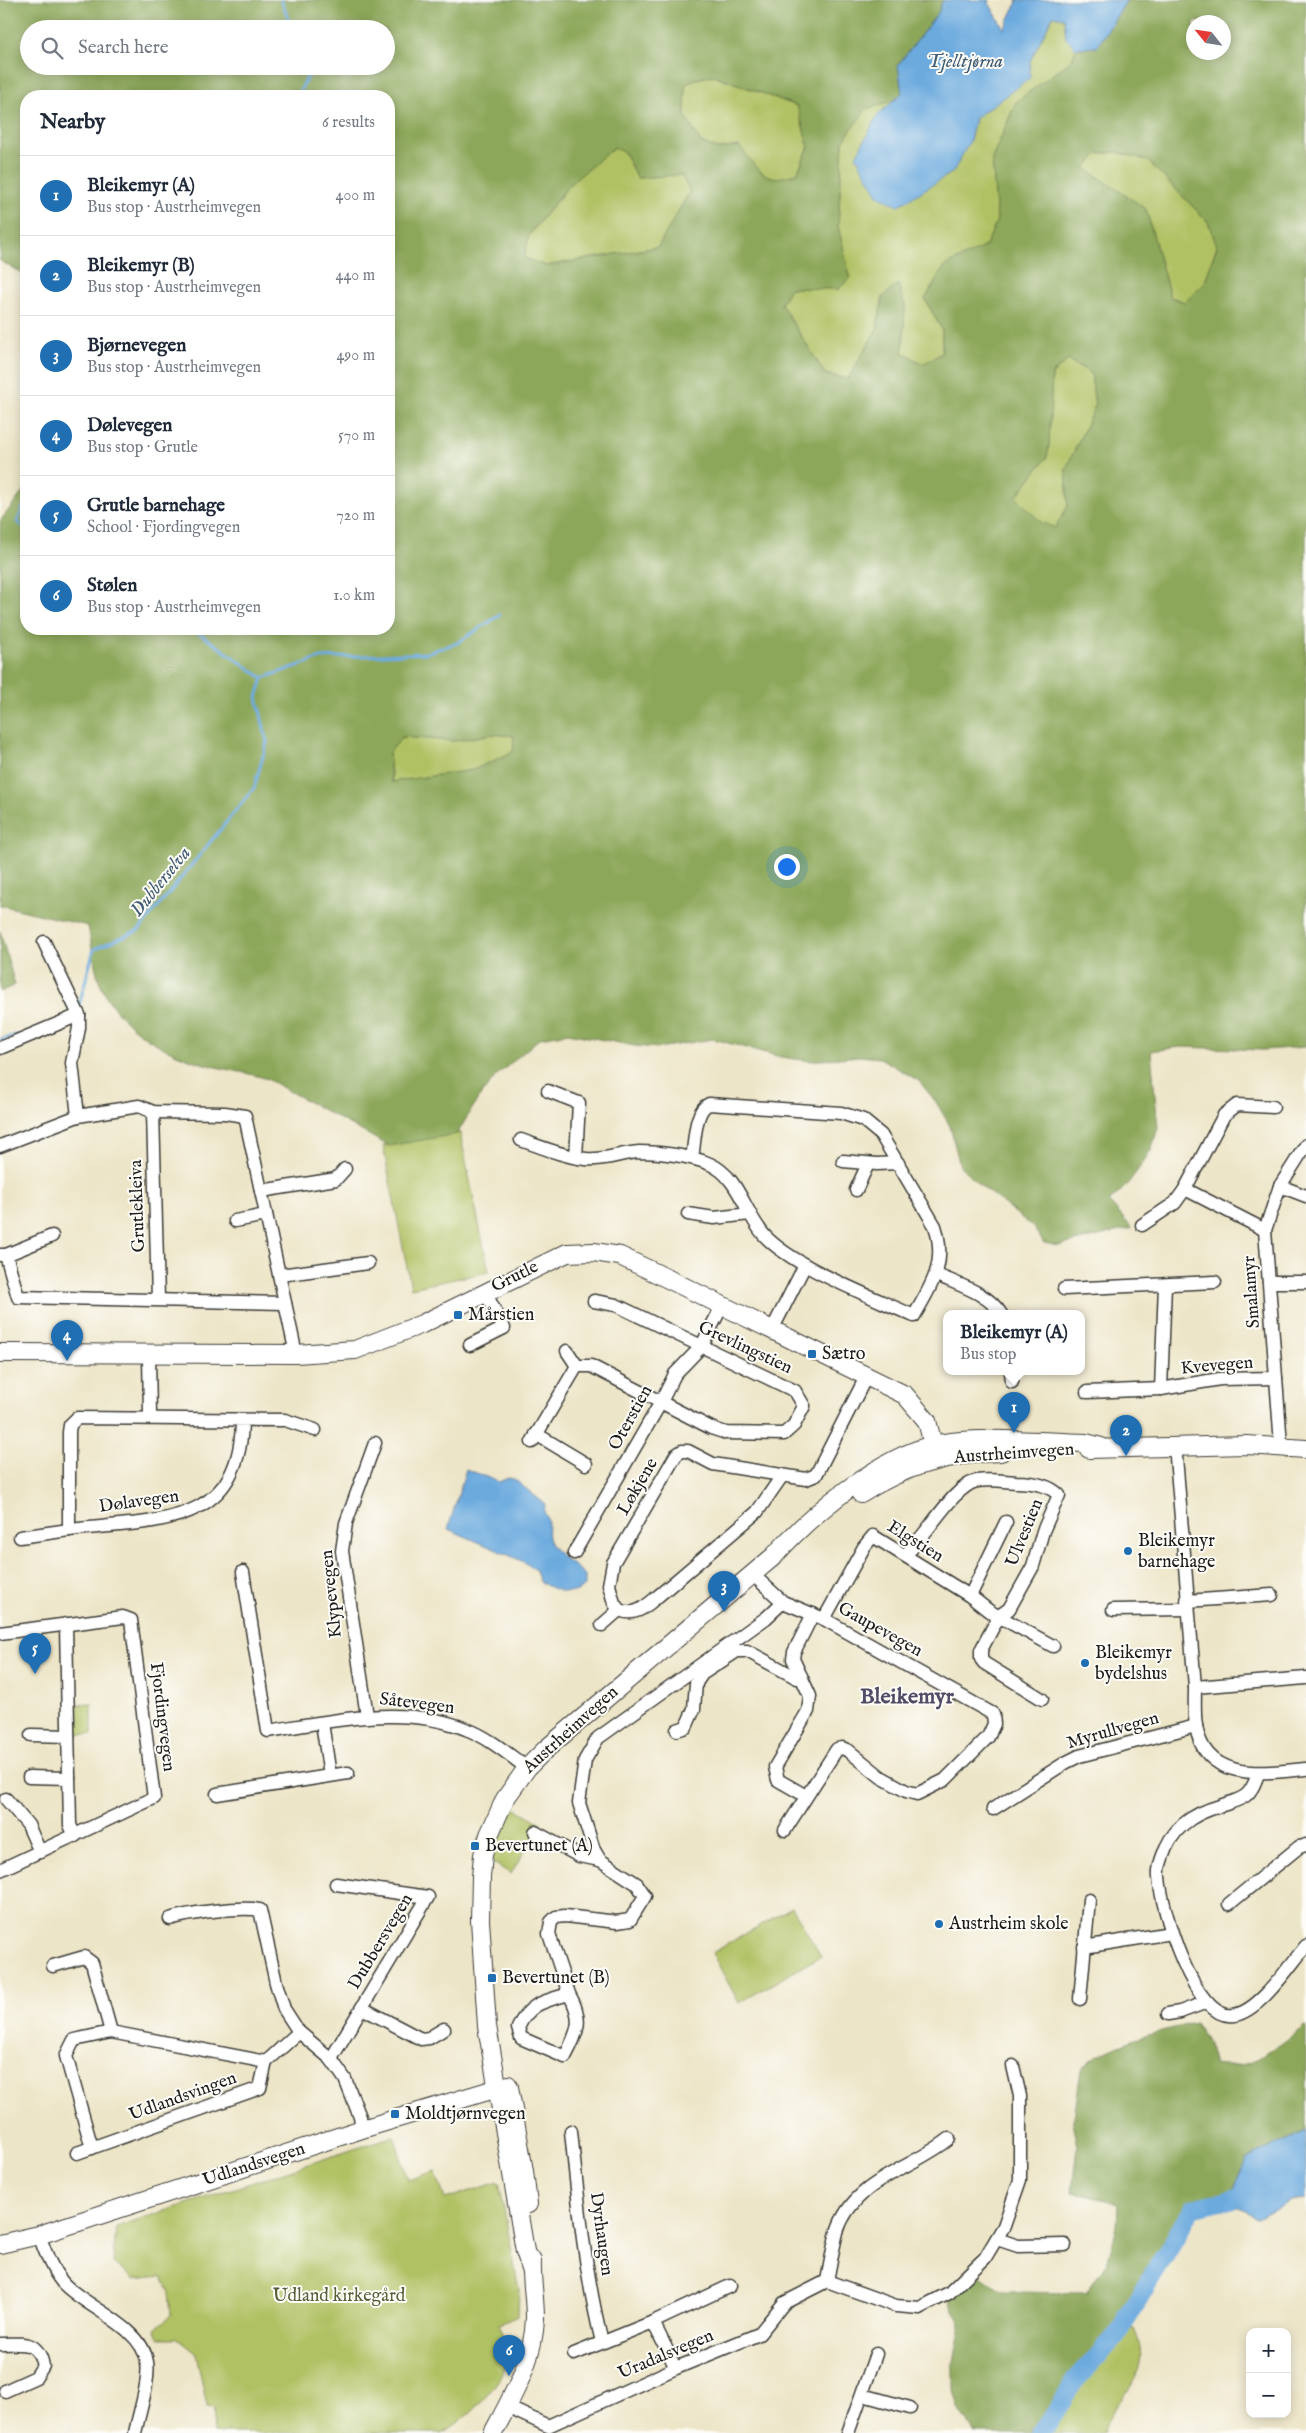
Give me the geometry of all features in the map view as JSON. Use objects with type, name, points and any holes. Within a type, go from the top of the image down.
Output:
[{"type":"main road","name":"Grutle","points":[[0,1352],[296,1354],[355,1350],[422,1324],[567,1253],[594,1252],[620,1256],[773,1328],[905,1395],[918,1407],[928,1421],[935,1452]]},
{"type":"main road","name":"Austrheimvegen","points":[[493,2433],[521,2378],[532,2341],[535,2319],[532,2272],[533,2250],[524,2171],[502,2087],[484,1965],[480,1898],[483,1855],[489,1835],[505,1799],[527,1768],[546,1749],[862,1479],[905,1456],[935,1452],[976,1441],[1086,1443],[1101,1447],[1281,1445],[1306,1449]]},
{"type":"main road","name":"Udlandsvegen","points":[[0,2244],[39,2235],[362,2129],[502,2087]]},
{"type":"street","points":[[44,942],[79,1015],[79,1028],[72,1063],[78,1116]]},
{"type":"street","points":[[0,1048],[79,1015]]},
{"type":"street","points":[[548,1091],[579,1103],[576,1157]]},
{"type":"street","points":[[521,1140],[587,1159],[639,1152],[692,1158],[723,1170],[764,1235],[805,1265],[914,1316],[937,1275],[940,1249],[935,1226],[881,1135],[863,1120],[841,1113],[717,1103],[709,1104],[702,1109],[692,1158]]},
{"type":"street","points":[[1142,1225],[1175,1203],[1185,1189],[1224,1115],[1237,1105],[1273,1108]]},
{"type":"street","points":[[0,1146],[78,1116],[140,1106],[153,1112],[226,1113],[246,1116],[296,1354]]},
{"type":"street","name":"Grutlekleiva","points":[[153,1112],[158,1299]]},
{"type":"street","name":"Smalamyr","points":[[1281,1445],[1265,1230],[1280,1186],[1306,1145]]},
{"type":"street","points":[[844,1161],[868,1164],[898,1163]]},
{"type":"street","points":[[856,1190],[868,1164]]},
{"type":"street","points":[[261,1191],[336,1179],[345,1169]]},
{"type":"street","points":[[1280,1186],[1306,1196]]},
{"type":"street","points":[[1185,1189],[1265,1230]]},
{"type":"street","points":[[688,1214],[714,1218],[750,1214]]},
{"type":"street","points":[[235,1221],[266,1215]]},
{"type":"street","points":[[52,1236],[3,1255],[18,1297],[285,1302]]},
{"type":"street","points":[[280,1275],[368,1262]]},
{"type":"street","points":[[773,1328],[805,1265]]},
{"type":"street","points":[[937,1275],[987,1299],[998,1310]]},
{"type":"street","points":[[1064,1289],[1215,1282]]},
{"type":"street","points":[[1269,1282],[1306,1282]]},
{"type":"street","name":"Kvevegen","points":[[1161,1389],[1165,1285]]},
{"type":"street","points":[[470,1346],[504,1328],[485,1292]]},
{"type":"street","name":"Grevlingstien","points":[[577,1366],[591,1366],[699,1423],[726,1433],[784,1434],[794,1425],[804,1406],[795,1392],[616,1305],[594,1301]]},
{"type":"street","name":"Oterstien","points":[[574,1552],[661,1402],[675,1374],[701,1347],[723,1304]]},
{"type":"street","points":[[567,1351],[577,1366],[534,1438],[586,1464]]},
{"type":"street","points":[[149,1352],[150,1417]]},
{"type":"street","name":"Løkjene","points":[[619,1610],[614,1603],[609,1585],[613,1563],[676,1455],[682,1451],[688,1452],[713,1464],[806,1479],[816,1474],[867,1375]]},
{"type":"street","name":"Kvevegen","points":[[1087,1392],[1161,1389],[1220,1379],[1276,1378]]},
{"type":"street","points":[[69,1530],[70,1432],[73,1420],[80,1417],[285,1420],[315,1430]]},
{"type":"street","name":"Dølavegen","points":[[20,1538],[168,1518],[198,1509],[211,1500],[229,1478],[240,1442],[242,1420]]},
{"type":"street","name":"Klypevegen","points":[[367,1716],[342,1552],[346,1523],[375,1443]]},
{"type":"street","points":[[1175,1445],[1195,1687],[1196,1726],[1201,1742],[1208,1753],[1225,1767],[1239,1772],[1258,1774],[1306,1769]]},
{"type":"street","points":[[602,1625],[619,1610],[631,1613],[640,1610],[657,1598],[757,1512],[782,1476]]},
{"type":"street","name":"Ulvestien","points":[[905,1555],[918,1544],[961,1488],[976,1481],[1022,1482],[1052,1488],[1059,1495],[1043,1531],[1033,1566],[1009,1610],[999,1616],[981,1650],[981,1659],[984,1663],[1042,1698]]},
{"type":"street","points":[[970,1596],[1006,1522]]},
{"type":"street","name":"Elgstien","points":[[819,1616],[864,1546],[873,1536],[999,1616],[1053,1646]]},
{"type":"street","name":"Såtevegen","points":[[243,1572],[268,1731],[367,1716],[439,1721],[466,1729],[506,1752],[527,1768]]},
{"type":"street","name":"Gaupevegen","points":[[752,1574],[783,1602],[819,1616],[993,1714],[994,1724],[988,1737],[945,1780],[928,1790],[918,1794],[906,1791],[871,1771],[850,1751],[842,1748],[837,1749],[832,1754],[806,1796]]},
{"type":"street","points":[[1113,1610],[1187,1605],[1272,1595]]},
{"type":"street","points":[[600,1860],[594,1850],[579,1803],[585,1760],[598,1738],[766,1618],[783,1602]]},
{"type":"street","name":"Fjordingvegen","points":[[0,1633],[123,1616],[131,1620],[154,1798],[0,1870]]},
{"type":"street","points":[[785,1830],[806,1796],[778,1780],[775,1767],[808,1711],[810,1696],[793,1660],[794,1652],[819,1616]]},
{"type":"street","points":[[66,1624],[70,1825],[76,1836]]},
{"type":"street","points":[[677,1730],[686,1727],[694,1709],[696,1683],[702,1674],[737,1650],[747,1651],[797,1678],[801,1676]]},
{"type":"street","points":[[1195,1687],[1306,1678]]},
{"type":"street","points":[[322,1723],[330,1775]]},
{"type":"street","name":"Myrullvegen","points":[[993,1810],[1065,1762],[1079,1756],[1196,1726]]},
{"type":"street","points":[[30,1735],[68,1736]]},
{"type":"street","points":[[217,1794],[348,1773]]},
{"type":"street","points":[[1258,1774],[1250,1792],[1244,1797],[1205,1810],[1176,1829],[1167,1842],[1158,1876],[1170,1933],[1177,1952],[1206,2002],[1217,2011],[1232,2016],[1248,2011],[1306,1946]]},
{"type":"street","points":[[30,1777],[69,1778]]},
{"type":"street","points":[[6,1799],[28,1825],[40,1852]]},
{"type":"street","points":[[535,1832],[579,1856],[600,1860],[637,1884],[645,1896],[630,1920],[565,1916],[556,1917],[551,1922],[549,1934],[570,1994],[578,2010],[576,2035],[565,2057],[521,2038],[518,2028],[524,2015],[535,2005],[570,1994]]},
{"type":"street","points":[[1229,1904],[1299,1848],[1306,1845]]},
{"type":"street","name":"Dubbersvegen","points":[[331,2059],[428,1897],[336,1884]]},
{"type":"street","points":[[1080,1999],[1089,1900]]},
{"type":"street","points":[[170,1919],[184,1914],[200,1914],[247,1907],[260,1910],[276,1983],[284,2009],[299,2032],[331,2059],[345,2079],[360,2117],[362,2129]]},
{"type":"street","points":[[1084,1947],[1170,1933]]},
{"type":"street","points":[[53,1966],[84,1957],[92,1963],[111,2032]]},
{"type":"street","points":[[1168,2014],[1180,2012],[1206,2002]]},
{"type":"street","name":"Dubbersvegen","points":[[362,2008],[421,2039],[429,2038],[444,2029]]},
{"type":"street","name":"Udlandsvingen","points":[[77,2153],[92,2148],[260,2088],[266,2062],[111,2032],[74,2040],[66,2056],[92,2148]]},
{"type":"street","points":[[266,2062],[299,2032]]},
{"type":"street","points":[[949,2139],[937,2149],[876,2182],[856,2200],[838,2231],[827,2281],[896,2306],[920,2308],[949,2293],[985,2258],[998,2240],[1020,2180],[1020,2096],[1013,2066]]},
{"type":"street","name":"Dyrhaugen","points":[[572,2130],[578,2201],[593,2305],[602,2342]]},
{"type":"street","points":[[39,2235],[49,2261],[63,2283],[141,2343],[145,2352],[147,2375],[135,2433]]},
{"type":"street","points":[[998,2240],[1018,2246],[1065,2245]]},
{"type":"street","name":"Uradalsvegen","points":[[507,2407],[548,2429],[676,2368],[759,2334],[784,2303],[827,2281]]},
{"type":"street","points":[[574,2354],[653,2322],[730,2286]]},
{"type":"street","points":[[653,2322],[676,2368]]},
{"type":"street","points":[[0,2344],[24,2344],[36,2348],[41,2354],[43,2366],[36,2377],[5,2391]]},
{"type":"street","points":[[848,2433],[876,2354]]},
{"type":"street","points":[[862,2395],[910,2408]]},
{"type":"green space","points":[[0,0],[943,0],[938,13],[898,65],[902,93],[895,100],[866,109],[843,141],[838,226],[850,277],[839,289],[790,288],[781,304],[825,374],[848,379],[877,329],[883,297],[898,284],[905,305],[903,352],[923,364],[942,353],[942,330],[925,299],[945,266],[986,246],[997,220],[992,159],[1016,102],[1072,60],[1076,48],[1097,47],[1127,0],[1306,0],[1306,1047],[1263,1050],[1181,1047],[1151,1051],[1158,1128],[1151,1150],[1140,1167],[1126,1186],[1109,1202],[1132,1228],[1058,1246],[1044,1243],[1032,1226],[977,1183],[960,1166],[950,1126],[936,1102],[919,1081],[880,1058],[859,1056],[810,1061],[781,1057],[713,1039],[658,1048],[635,1046],[568,1033],[540,1038],[496,1076],[479,1097],[457,1134],[389,1146],[267,1079],[216,1067],[181,1056],[134,1029],[110,1002],[101,986],[88,926],[0,905],[0,521],[20,496],[20,635],[395,635],[395,90],[20,90],[20,272],[0,261]],"holes":[[[713,75],[797,106],[809,147],[797,173],[786,177],[777,178],[770,176],[758,169],[739,146],[719,149],[701,143],[685,116],[685,85],[693,80]],[[614,147],[624,152],[637,178],[681,175],[690,191],[658,247],[546,266],[524,258],[529,235],[570,184]],[[1116,152],[1147,160],[1208,222],[1217,246],[1205,282],[1185,302],[1170,297],[1146,209],[1085,168],[1098,154]],[[1068,360],[1091,373],[1095,406],[1066,469],[1068,506],[1055,528],[1041,522],[1016,497],[1047,457],[1052,374]],[[493,734],[514,736],[513,752],[473,770],[391,782],[389,753],[402,737],[454,741]]]},
{"type":"green space","points":[[1053,16],[1064,18],[1066,38],[1076,48],[1072,60],[1016,102],[992,159],[997,220],[986,246],[945,266],[925,299],[942,330],[942,353],[923,364],[903,352],[905,305],[883,297],[877,329],[848,379],[825,374],[781,304],[790,288],[839,289],[850,277],[838,226],[843,141],[866,109],[895,100],[878,115],[970,141],[975,118],[1029,78],[1030,61]]},
{"type":"green space","points":[[713,75],[797,106],[809,147],[797,173],[786,177],[770,177],[758,169],[739,147],[719,149],[701,143],[685,116],[685,85],[693,80]]},
{"type":"green space","points":[[614,147],[624,152],[637,178],[681,174],[690,191],[658,247],[546,266],[524,258],[529,235],[570,184]]},
{"type":"green space","points":[[1117,152],[1147,160],[1208,222],[1217,245],[1205,282],[1185,302],[1170,297],[1146,209],[1084,168],[1098,154]]},
{"type":"green space","points":[[1068,360],[1091,373],[1095,406],[1066,469],[1068,506],[1055,529],[1041,522],[1016,497],[1047,457],[1052,374]]},
{"type":"green space","points":[[493,734],[515,736],[513,752],[473,770],[392,782],[389,753],[402,737],[454,741]]},
{"type":"green space","points":[[0,931],[15,985],[0,992]]},
{"type":"green space","points":[[460,1133],[489,1272],[411,1288],[383,1146]]},
{"type":"green space","points":[[92,1704],[92,1734],[71,1735],[71,1705]]},
{"type":"green space","points":[[499,1809],[518,1810],[541,1823],[511,1874],[481,1855],[477,1841]]},
{"type":"green space","points":[[792,1907],[821,1956],[739,2003],[712,1953]]},
{"type":"green space","points":[[1195,2023],[1208,2043],[1214,2065],[1227,2066],[1252,2061],[1286,2041],[1306,2025],[1306,2130],[1247,2159],[1230,2196],[1232,2199],[1193,2208],[1116,2336],[1074,2382],[1061,2405],[1031,2433],[975,2433],[958,2408],[953,2390],[953,2367],[961,2323],[947,2297],[975,2272],[1003,2292],[1086,2293],[1107,2263],[1117,2226],[1118,2203],[1072,2192],[1077,2146],[1073,2126],[1081,2069],[1090,2060],[1118,2046],[1151,2034]]},
{"type":"green space","name":"Udland kirkegård","points":[[394,2136],[408,2180],[435,2171],[445,2199],[499,2182],[519,2290],[518,2316],[499,2324],[508,2348],[506,2367],[500,2377],[471,2412],[441,2433],[213,2433],[215,2408],[207,2407],[196,2353],[177,2338],[159,2338],[155,2329],[171,2315],[169,2293],[162,2276],[133,2279],[113,2263],[116,2227]]},
{"type":"green space","points":[[1121,2327],[1134,2329],[1140,2346],[1140,2360],[1137,2373],[1108,2419],[1103,2433],[1031,2433],[1061,2405],[1074,2382],[1108,2347]]},
{"type":"water","name":"Tjelltjørna","points":[[943,0],[990,0],[989,3],[1004,29],[1018,0],[1127,0],[1097,47],[1076,48],[1066,38],[1064,18],[1053,16],[1030,61],[1030,78],[975,118],[970,141],[953,172],[898,206],[878,195],[856,156],[878,115],[902,93],[898,65],[938,13]]},
{"type":"water","points":[[466,1469],[499,1482],[508,1478],[514,1479],[545,1504],[544,1512],[547,1520],[548,1539],[561,1556],[585,1575],[585,1586],[574,1592],[562,1592],[540,1582],[535,1569],[520,1560],[448,1529]]},
{"type":"water","points":[[1306,2130],[1306,2199],[1289,2201],[1258,2219],[1239,2207],[1230,2196],[1247,2159]]},
{"type":"waterway","points":[[281,0],[289,20]]},
{"type":"waterway","points":[[300,90],[308,75]]},
{"type":"waterway","points":[[20,515],[17,522],[20,524]]},
{"type":"waterway","points":[[263,678],[320,658],[426,653],[457,643],[500,615]]},
{"type":"waterway","points":[[202,635],[263,678]]},
{"type":"waterway","name":"Dubberselva","points":[[79,1005],[94,949],[139,930],[254,788],[267,742],[257,697],[263,678]]},
{"type":"waterway","name":"Dubberselva","points":[[0,1040],[16,1035]]},
{"type":"waterway","points":[[1042,2433],[1074,2382],[1116,2336],[1193,2208],[1232,2199]]},
{"type":"place","name":"Mårstien","points":[[458,1315]]},
{"type":"place","name":"Sætro","points":[[812,1354]]},
{"type":"place","name":"Dølevegen","points":[[67,1361]]},
{"type":"place","name":"Bleikemyr (A)","points":[[1014,1433]]},
{"type":"place","name":"Bleikemyr (B)","points":[[1126,1456]]},
{"type":"place","name":"Bleikemyr barnehage","points":[[1128,1551]]},
{"type":"place","name":"Bjørnevegen","points":[[724,1612]]},
{"type":"place","name":"Bleikemyr bydelshus","points":[[1085,1663]]},
{"type":"place","name":"Grutle barnehage","points":[[35,1674]]},
{"type":"place","name":"Bevertunet (A)","points":[[475,1846]]},
{"type":"place","name":"Austrheim skole","points":[[939,1924]]},
{"type":"place","name":"Bevertunet (B)","points":[[492,1978]]},
{"type":"place","name":"Moldtjørnvegen","points":[[395,2114]]},
{"type":"place","name":"Stølen","points":[[509,2376]]},
{"type":"district","name":"Bleikemyr","points":[[907,1697]]}]
